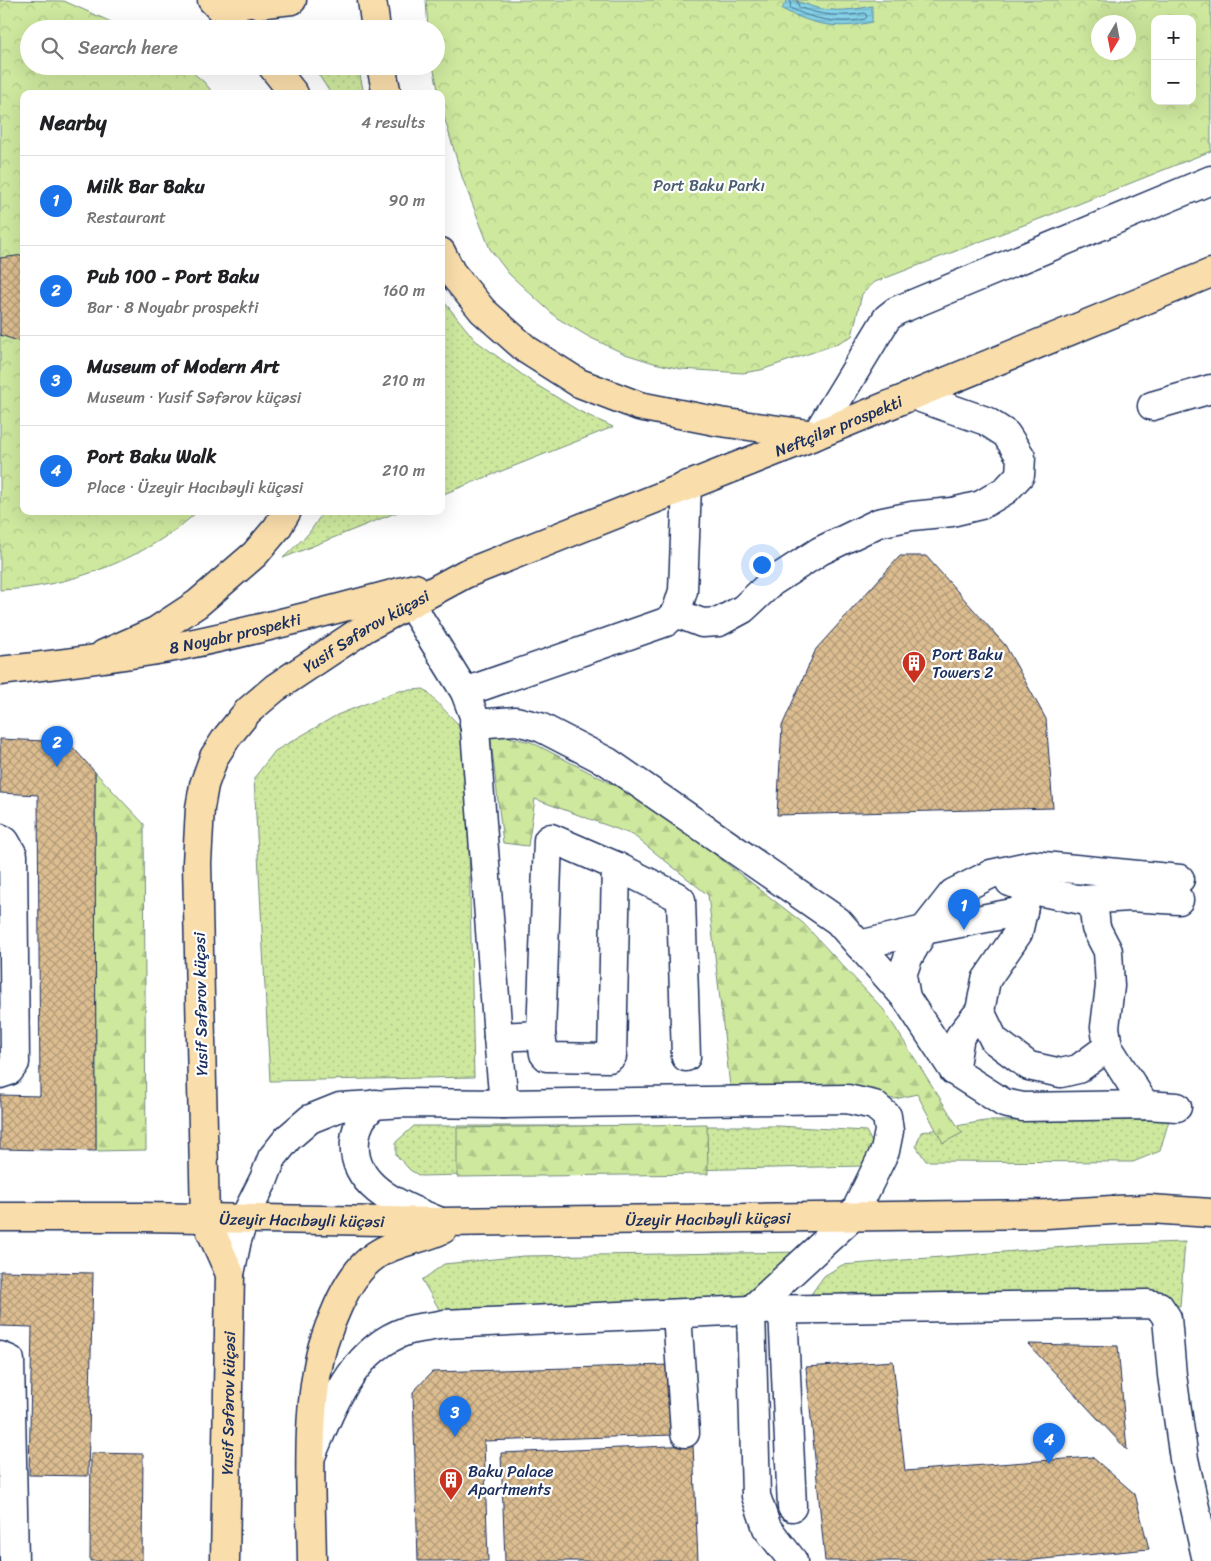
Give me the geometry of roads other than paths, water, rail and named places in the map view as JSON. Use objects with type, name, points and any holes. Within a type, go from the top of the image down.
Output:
[{"type":"main road","points":[[212,0],[230,20]]},
{"type":"main road","points":[[237,0],[257,4],[292,0]]},
{"type":"main road","points":[[372,0],[375,20]]},
{"type":"main road","points":[[279,75],[291,90]]},
{"type":"main road","points":[[383,75],[386,90]]},
{"type":"main road","points":[[445,260],[451,272],[483,311],[527,350],[579,383],[639,406],[720,422],[816,434]]},
{"type":"main road","name":"Neftçilər prospekti","points":[[465,574],[816,434],[1211,273]]},
{"type":"main road","points":[[83,662],[156,631],[197,604],[255,554],[285,515]]},
{"type":"main road","name":"Yusif Səfərov küçəsi","points":[[225,1561],[230,1274],[205,1218],[196,862],[200,808],[204,785],[214,757],[227,737],[248,711],[275,688],[365,628],[465,574]]},
{"type":"main road","name":"8 Noyabr prospekti","points":[[0,671],[83,662],[181,645],[343,608],[465,574]]},
{"type":"main road","name":"Üzeyir Hacıbəyli küçəsi","points":[[0,1217],[450,1222],[1047,1214],[1122,1210],[1211,1213]]},
{"type":"main road","points":[[312,1561],[311,1456],[314,1400],[323,1345],[332,1321],[350,1283],[358,1271],[376,1255],[401,1243],[434,1234],[450,1222]]},
{"type":"street","points":[[816,434],[887,318],[896,311],[1211,180]]},
{"type":"street","points":[[1152,406],[1211,389]]},
{"type":"street","points":[[676,613],[702,623],[719,622],[743,609],[772,582],[820,551],[878,523],[912,516],[952,512],[981,505],[1006,490],[1020,475],[1021,457],[1006,434],[986,421],[912,395]]},
{"type":"street","points":[[465,692],[666,622],[676,613],[683,591],[687,485]]},
{"type":"street","points":[[410,603],[465,692],[474,716],[504,1104]]},
{"type":"street","points":[[474,724],[516,721],[540,727],[608,762],[838,921],[906,998],[954,1071],[1004,1103],[1024,1107],[1145,1105],[1177,1107]]},
{"type":"street","points":[[0,838],[13,855],[14,1053],[14,1063],[8,1071],[0,1074]]},
{"type":"street","points":[[616,866],[612,1056],[609,1058],[547,1057],[544,1054],[541,1035],[548,840],[551,838],[616,866],[681,900],[686,1057]]},
{"type":"street","points":[[859,945],[924,930],[1025,900],[1093,900],[1179,890],[1033,866],[991,874],[952,893],[924,930],[908,958],[902,975],[906,998]]},
{"type":"street","points":[[991,874],[1025,900]]},
{"type":"street","points":[[954,1071],[960,1036],[980,1011],[986,980],[1018,932],[1025,900]]},
{"type":"street","points":[[1093,900],[1096,928],[1108,951],[1110,986],[1106,1027],[1108,1047],[1145,1105]]},
{"type":"street","points":[[980,1011],[994,1040],[1030,1066],[1061,1073],[1078,1069],[1108,1047]]},
{"type":"street","points":[[498,1037],[541,1035]]},
{"type":"street","points":[[230,1274],[237,1240],[244,1219],[272,1158],[288,1138],[310,1119],[340,1107],[404,1102],[504,1104],[847,1099],[874,1104],[887,1116],[890,1131],[885,1151],[853,1216],[751,1310],[756,1496],[767,1528],[793,1561]]},
{"type":"street","points":[[375,1104],[360,1120],[354,1138],[356,1158],[363,1174],[384,1195],[407,1208],[450,1222]]},
{"type":"street","points":[[311,1456],[336,1397],[359,1363],[380,1344],[406,1331],[444,1324],[783,1309],[1148,1304],[1159,1306],[1167,1318],[1172,1375],[1184,1459],[1207,1561]]},
{"type":"street","points":[[783,1309],[792,1507]]},
{"type":"street","points":[[677,1314],[685,1433]]},
{"type":"street","points":[[0,1356],[10,1360],[9,1555]]},
{"type":"water","points":[[787,0],[831,10],[872,6],[872,22],[837,26],[815,22],[782,9]]},
{"type":"place","name":"Port Baku Towers 2","points":[[914,684]]},
{"type":"place","name":"Pub 100 - Port Baku","points":[[57,767]]},
{"type":"place","name":"Milk Bar Baku","points":[[964,930]]},
{"type":"place","name":"Museum of Modern Art","points":[[455,1437]]},
{"type":"place","name":"Port Baku Walk","points":[[1049,1464]]},
{"type":"place","name":"Baku Palace Apartments","points":[[451,1501]]},
{"type":"park label","name":"Port Baku Parkı","points":[[709,185]]}]
